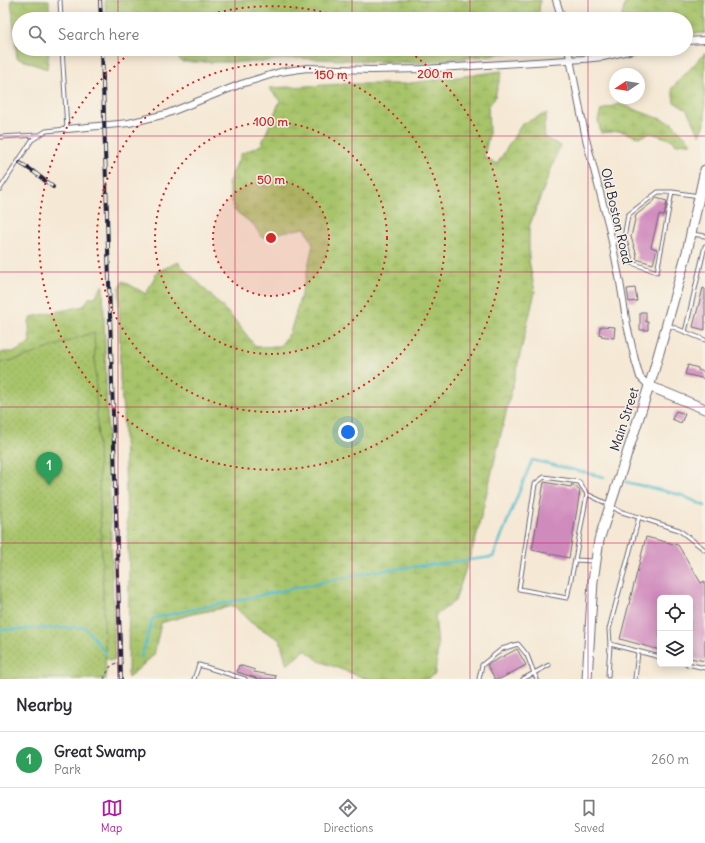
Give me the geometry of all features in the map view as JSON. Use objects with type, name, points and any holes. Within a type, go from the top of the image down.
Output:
[{"type":"main road","name":"Main Street","points":[[587,679],[591,604],[595,562],[599,540],[649,386],[691,234],[705,173]]},
{"type":"main road","points":[[649,386],[705,409]]},
{"type":"street","points":[[556,0],[560,12]]},
{"type":"street","points":[[693,41],[705,40]]},
{"type":"street","name":"Old Boston Road","points":[[569,56],[586,139],[612,241],[627,325],[635,360],[640,377],[649,386]]},
{"type":"street","points":[[67,129],[129,123],[166,114],[241,84],[280,72],[307,68],[371,70],[423,69],[570,59],[583,60],[607,56]]},
{"type":"lane","points":[[60,0],[61,12]]},
{"type":"lane","points":[[0,189],[32,140],[46,131],[67,129],[62,56]]},
{"type":"lane","points":[[0,137],[40,135]]},
{"type":"lane","points":[[672,192],[657,272],[632,263],[624,238],[628,215],[658,192],[672,192],[699,196]]},
{"type":"lane","points":[[691,234],[705,236]]},
{"type":"lane","points":[[612,241],[624,238]]},
{"type":"lane","points":[[685,332],[705,246]]},
{"type":"lane","points":[[666,324],[705,340]]},
{"type":"lane","points":[[587,494],[567,598],[519,589],[535,484],[544,477],[579,482],[587,494],[619,511],[679,530],[705,550]]},
{"type":"lane","points":[[608,676],[610,644],[609,629],[639,517]]},
{"type":"lane","points":[[575,560],[595,562]]},
{"type":"lane","points":[[479,679],[482,665],[502,649],[518,644],[527,655],[536,679]]},
{"type":"lane","points":[[610,644],[657,656]]},
{"type":"lane","points":[[635,679],[638,652]]},
{"type":"lane","points":[[194,679],[199,665],[245,679]]},
{"type":"lane","points":[[523,679],[549,665]]},
{"type":"lane","points":[[693,665],[705,668]]},
{"type":"path","points":[[104,679],[110,667],[120,660]]},
{"type":"green space","points":[[11,0],[49,0],[49,12],[12,12]]},
{"type":"green space","points":[[105,0],[540,0],[539,12],[106,12]]},
{"type":"green space","points":[[626,0],[705,0],[705,33],[693,34],[693,12],[623,12]]},
{"type":"green space","points":[[705,53],[705,124],[700,135],[687,110],[674,102],[672,88]]},
{"type":"green space","points":[[17,56],[48,56],[47,69],[17,58]]},
{"type":"green space","points":[[176,56],[480,56],[420,63],[294,58],[259,62],[182,62]]},
{"type":"green space","points":[[502,71],[494,100],[488,106],[489,134],[484,157],[497,164],[522,124],[547,113],[544,126],[545,138],[561,146],[529,227],[529,261],[535,292],[476,538],[455,601],[435,616],[438,645],[435,674],[427,679],[367,679],[319,661],[305,650],[287,665],[280,640],[250,622],[234,606],[192,614],[161,623],[154,655],[128,678],[129,573],[123,411],[120,379],[119,289],[123,281],[146,294],[157,272],[178,262],[234,319],[256,347],[280,346],[290,333],[305,281],[313,244],[305,228],[278,233],[262,238],[254,225],[234,210],[228,184],[241,154],[261,145],[280,101],[269,88],[344,84],[404,84]]},
{"type":"green space","points":[[619,104],[672,123],[692,143],[675,144],[673,140],[651,133],[639,137],[620,131],[601,133],[598,120],[601,110]]},
{"type":"green space","points":[[103,285],[115,660],[109,660],[96,650],[0,679],[0,353],[15,352],[30,343],[29,322],[31,317],[84,306],[89,298],[95,297]]},
{"type":"green space","points":[[94,332],[106,679],[0,679],[0,363],[22,358]]},
{"type":"building","points":[[656,198],[667,201],[664,216],[659,215],[651,247],[657,249],[653,264],[636,259],[637,256],[631,237],[636,215]]},
{"type":"building","points":[[635,288],[637,301],[629,302],[627,289]]},
{"type":"building","points":[[703,288],[705,289],[705,330],[693,327]]},
{"type":"building","points":[[640,312],[646,312],[648,330],[640,330]]},
{"type":"building","points":[[600,327],[615,327],[614,338],[601,336],[602,335],[599,334]]},
{"type":"building","points":[[688,365],[705,372],[705,379],[685,374]]},
{"type":"building","points":[[676,411],[685,414],[681,423],[672,419]]},
{"type":"building","points":[[544,482],[571,487],[572,484],[580,491],[569,558],[532,550]]},
{"type":"building","points":[[646,537],[678,545],[701,583],[705,581],[705,661],[693,659],[693,595],[657,595],[657,649],[620,639]]},
{"type":"building","points":[[517,649],[526,665],[500,679],[495,679],[487,665]]},
{"type":"building","points":[[239,665],[255,670],[254,672],[276,676],[275,679],[256,679],[237,672]]},
{"type":"waterway","points":[[141,658],[153,618],[371,572],[493,557],[532,460],[604,477]]},
{"type":"waterway","points":[[626,482],[681,495],[705,506]]},
{"type":"waterway","points":[[0,630],[85,627],[106,654]]},
{"type":"railway","points":[[100,0],[101,12]]},
{"type":"railway","points":[[102,56],[121,679]]},
{"type":"railway","points":[[20,163],[53,187]]},
{"type":"place","name":"Great Swamp","points":[[49,485]]}]
